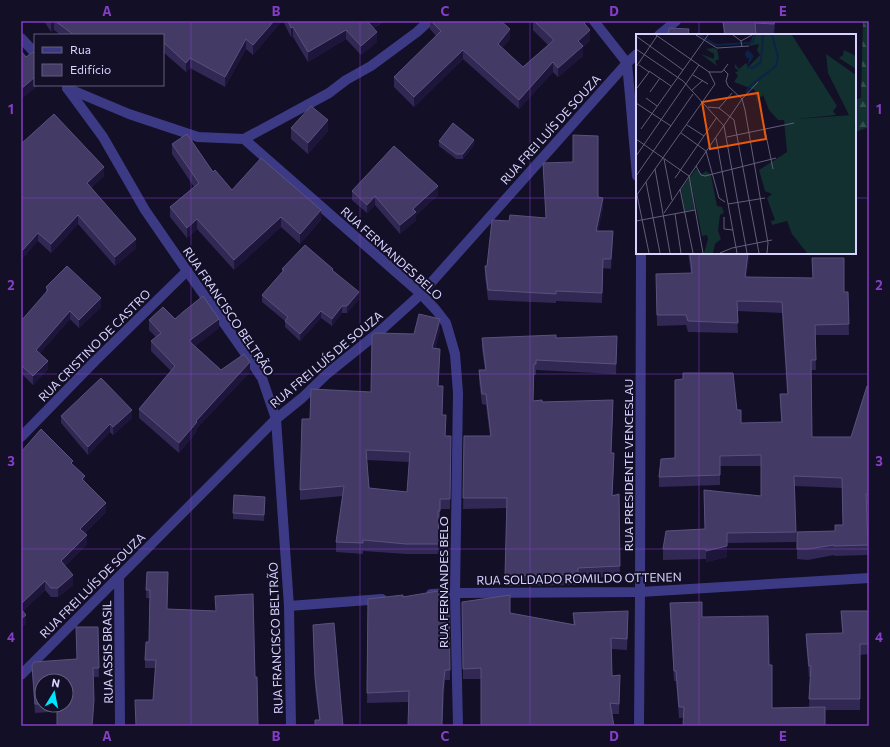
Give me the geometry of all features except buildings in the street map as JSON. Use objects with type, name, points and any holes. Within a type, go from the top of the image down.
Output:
[{"type":"street","points":[[66,86],[129,114],[198,137],[244,139],[329,93],[346,80],[371,66],[417,32],[429,21]]},
{"type":"street","points":[[594,21],[627,63],[636,162]]},
{"type":"street","points":[[660,34],[676,21]]},
{"type":"street","points":[[21,38],[34,53]]},
{"type":"street","name":"RUA FREI LUÍS DE SOUZA","points":[[21,675],[119,578],[276,418],[302,398],[328,373],[379,332],[421,294],[627,63],[636,55]]},
{"type":"street","name":"RUA FRANCISCO BELTRÃO","points":[[66,86],[104,137],[145,210],[262,378],[276,418],[290,606],[291,726]]},
{"type":"street","name":"RUA FERNANDES BELO","points":[[244,139],[421,294],[446,323],[455,354],[458,393],[455,592],[458,726]]},
{"type":"street","name":"RUA PRESIDENTE VENCESLAU","points":[[639,726],[641,254]]},
{"type":"street","name":"RUA CRISTINO DE CASTRO","points":[[21,437],[95,361],[187,271]]},
{"type":"street","name":"RUA ASSIS BRASIL","points":[[119,578],[120,726]]},
{"type":"street","name":"RUA SOLDADO ROMILDO OTTENEN","points":[[423,595],[455,592],[640,592],[869,578]]},
{"type":"street","points":[[290,606],[392,598]]},
{"type":"green space","points":[[863,21],[869,21],[869,127],[856,132],[856,100],[861,98]]}]
